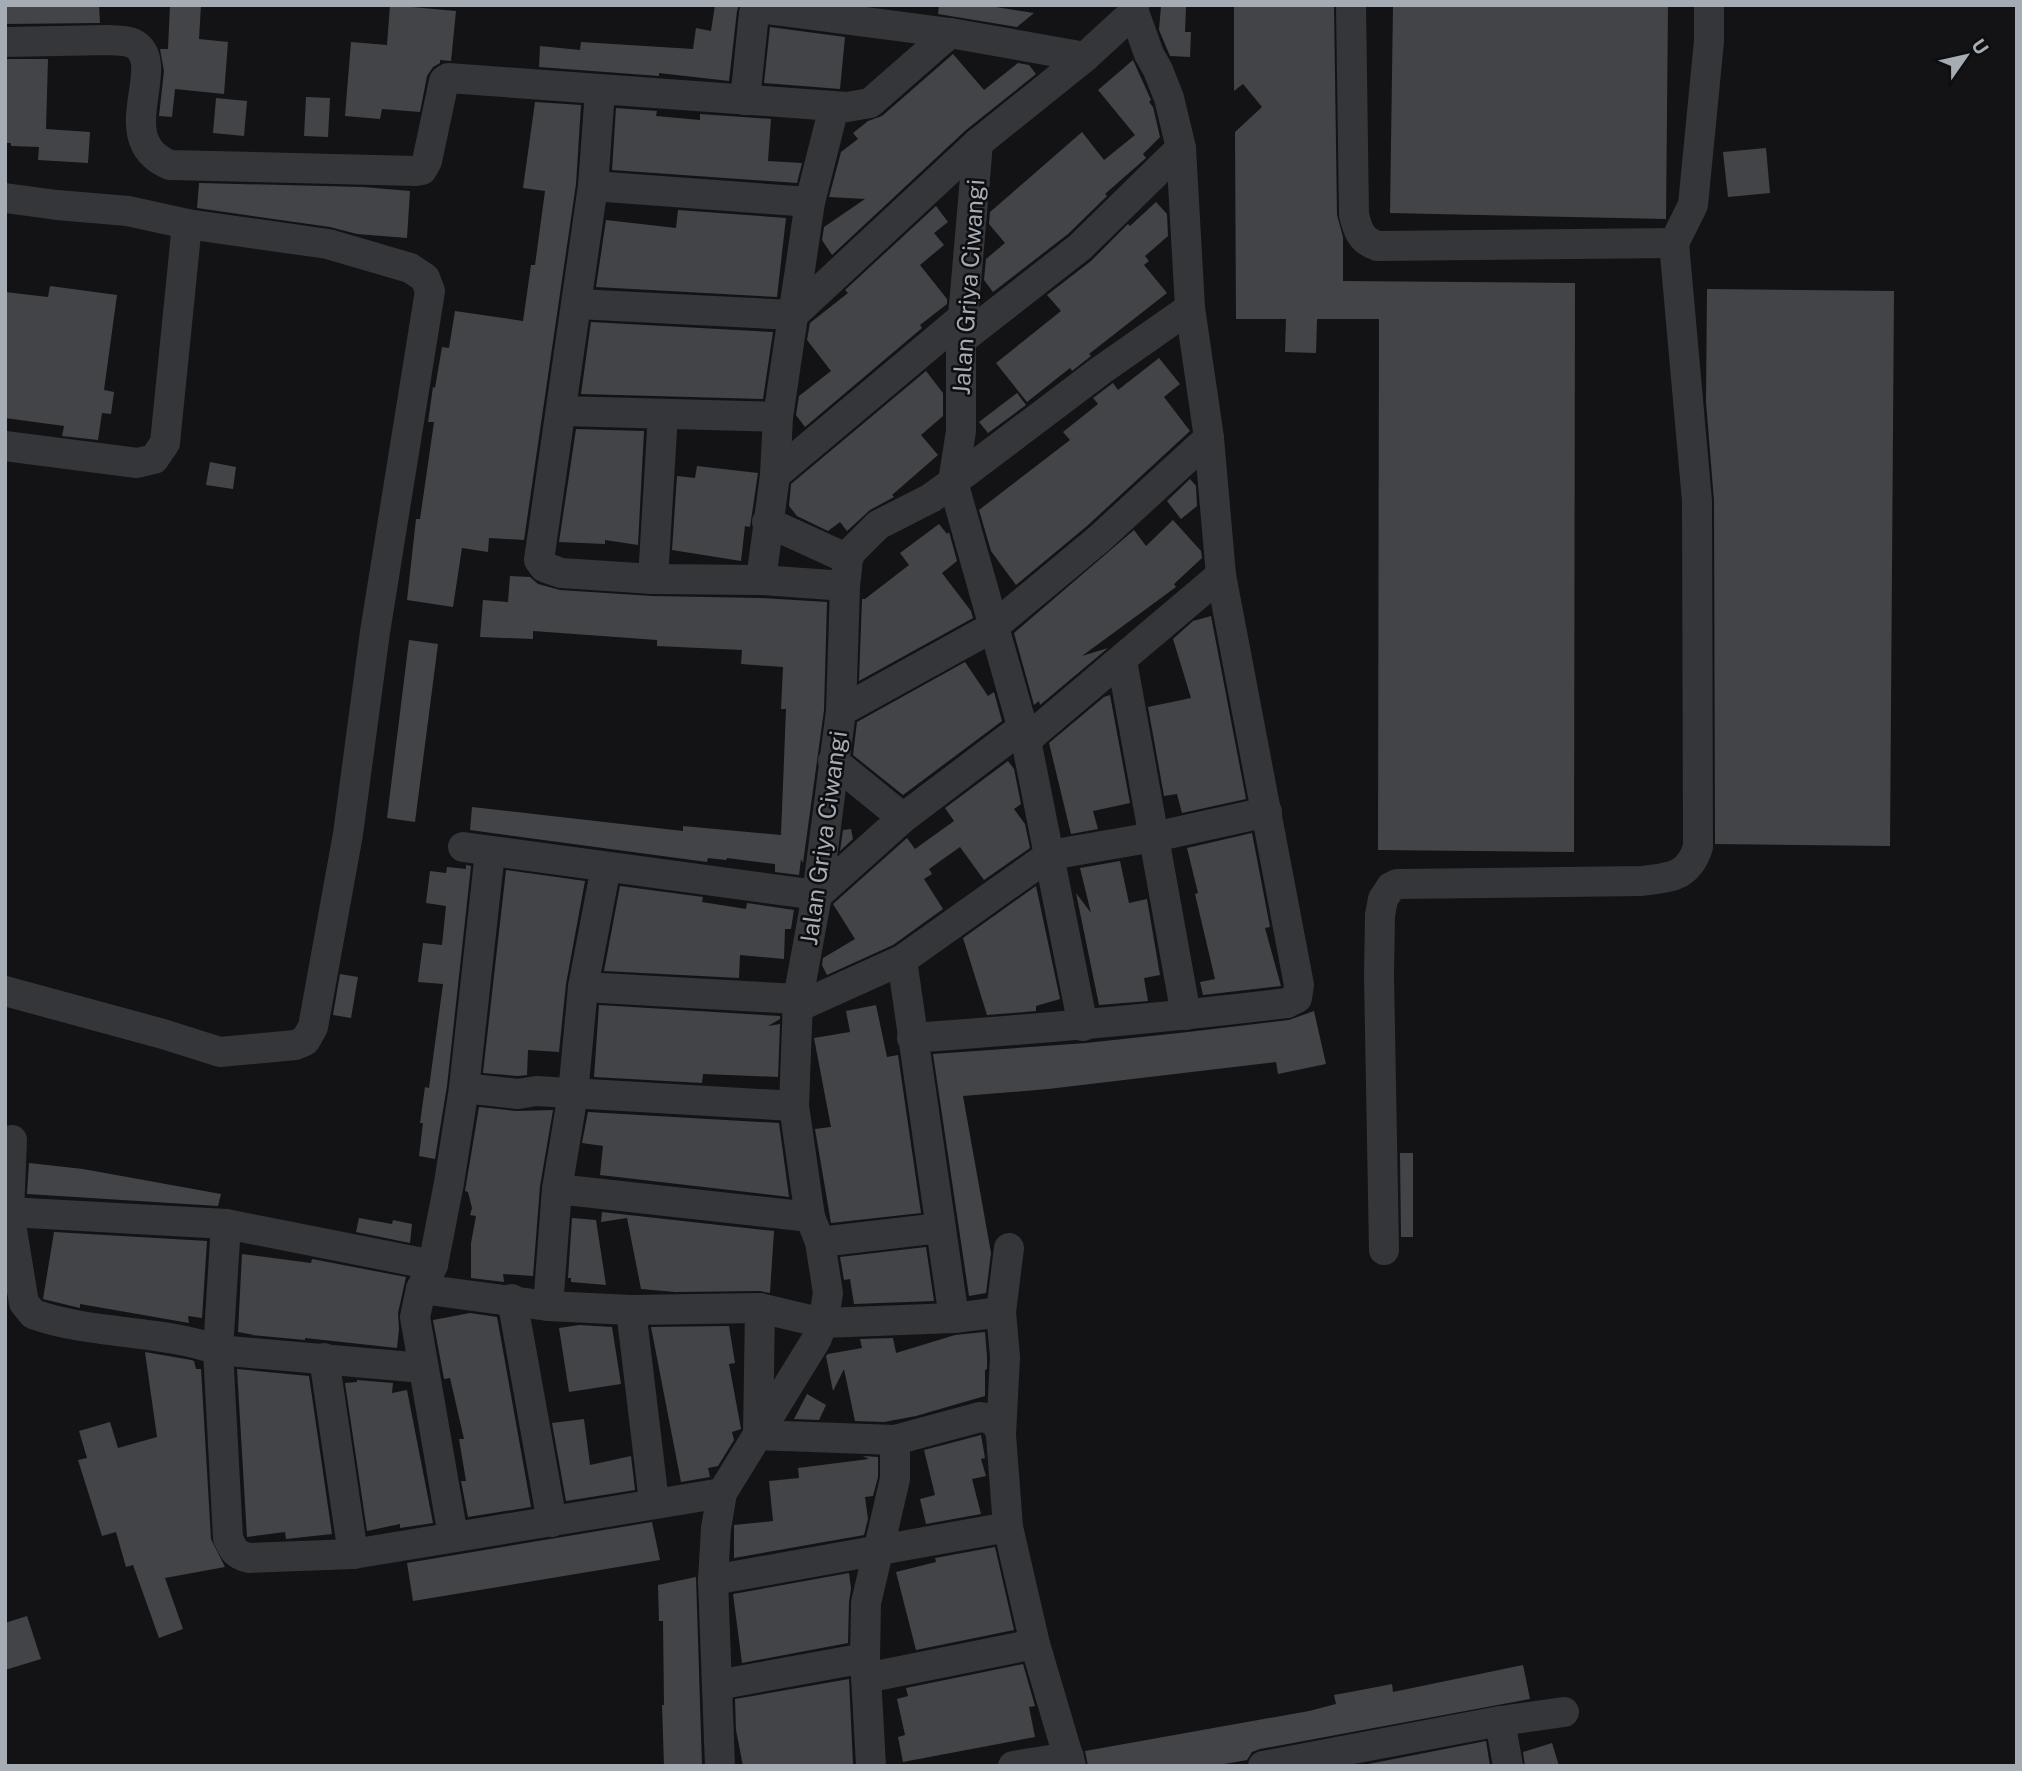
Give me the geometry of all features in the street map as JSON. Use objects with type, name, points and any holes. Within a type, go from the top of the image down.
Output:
[{"type":"street","points":[[1351,5],[1354,215],[1358,230],[1367,243],[1377,246],[1674,243]]},
{"type":"street","points":[[1384,1250],[1379,975],[1380,915],[1387,892],[1397,884],[1642,881],[1676,876],[1693,862],[1698,847],[1697,501],[1674,243],[1693,205],[1709,41],[1709,5]]},
{"type":"street","points":[[745,100],[754,13],[759,8],[950,33],[1086,57]]},
{"type":"street","points":[[912,1038],[1083,1026],[1185,1015],[1287,1003],[1293,1001],[1299,993],[1221,575],[1209,438],[1190,308],[1181,148],[1169,98],[1149,54],[1134,8]]},
{"type":"street","name":"Jalan Griya Ciwangi","points":[[953,482],[961,431],[962,329],[978,143],[1086,57],[1134,8]]},
{"type":"street","points":[[5,42],[109,40],[133,43],[143,54],[145,69],[142,137],[147,149],[158,160],[170,164],[416,171],[422,170],[427,161],[447,79],[834,107],[870,103],[950,33]]},
{"type":"street","points":[[600,91],[593,186],[539,560],[544,567],[561,573],[653,579],[761,580],[847,573]]},
{"type":"street","points":[[761,580],[775,475],[778,417],[810,202],[834,107]]},
{"type":"street","points":[[577,304],[793,315],[978,143]]},
{"type":"street","points":[[775,475],[962,329],[1080,247],[1181,148]]},
{"type":"street","points":[[593,186],[810,202]]},
{"type":"street","points":[[5,198],[128,211],[187,224],[328,244],[410,268],[425,278],[430,291],[375,632],[348,834],[313,1027],[305,1041],[295,1045],[220,1052],[5,991]]},
{"type":"street","points":[[5,446],[138,463],[154,459],[165,443],[187,224]]},
{"type":"street","points":[[847,573],[851,552],[878,525],[931,498],[1100,371],[1190,308]]},
{"type":"street","points":[[562,411],[778,417]]},
{"type":"street","points":[[653,579],[663,414]]},
{"type":"street","points":[[841,711],[993,626],[1099,539],[1209,438]]},
{"type":"street","points":[[953,482],[1024,734],[1083,1026]]},
{"type":"street","points":[[768,522],[847,573]]},
{"type":"street","name":"Jalan Griya Ciwangi","points":[[719,1766],[713,1580],[716,1528],[722,1493],[805,1360],[823,1323],[828,1293],[794,1106],[798,1003],[817,895],[841,711],[847,573]]},
{"type":"street","points":[[453,1536],[415,1317],[427,1277],[464,1088],[476,850],[817,895],[904,818],[1122,661],[1221,575]]},
{"type":"street","points":[[1122,661],[1185,1015]]},
{"type":"street","points":[[833,761],[904,818]]},
{"type":"street","points":[[583,987],[798,1003],[902,960],[1050,855],[1267,812]]},
{"type":"street","points":[[548,1306],[557,1189],[573,1094],[583,987],[606,867]]},
{"type":"street","points":[[902,960],[954,1318]]},
{"type":"street","points":[[464,1088],[518,1094],[536,1091],[794,1106]]},
{"type":"street","points":[[12,1140],[9,1212],[24,1303],[33,1314],[122,1333],[190,1340],[218,1350],[423,1368]]},
{"type":"street","points":[[557,1189],[815,1229],[940,1228]]},
{"type":"street","points":[[9,1212],[226,1224],[512,1300],[548,1306],[631,1310],[760,1308],[823,1323],[954,1318],[1001,1312]]},
{"type":"street","points":[[226,1224],[218,1350],[228,1538],[232,1549],[241,1556],[249,1558],[353,1554],[552,1522],[654,1502],[722,1493]]},
{"type":"street","points":[[1009,1248],[1001,1312],[1005,1357],[1001,1435],[1008,1527],[1035,1644],[1070,1761],[1013,1766]]},
{"type":"street","points":[[512,1300],[552,1522]]},
{"type":"street","points":[[760,1308],[758,1434],[895,1440],[980,1417],[994,1421],[1001,1435]]},
{"type":"street","points":[[631,1310],[654,1502]]},
{"type":"street","points":[[324,1358],[353,1554]]},
{"type":"street","points":[[871,1766],[866,1603],[895,1479],[895,1440]]},
{"type":"street","points":[[713,1580],[1008,1527]]},
{"type":"street","points":[[717,1685],[866,1668],[1035,1644]]},
{"type":"street","points":[[1263,1766],[1305,1762],[1500,1721],[1564,1712]]},
{"type":"street","points":[[1500,1721],[1508,1766]]},
{"type":"building","points":[[5,5],[99,5],[100,23],[5,24]]},
{"type":"building","points":[[170,5],[201,5],[199,39],[228,42],[224,94],[175,89],[172,117],[159,116],[164,71],[160,49],[168,49]]},
{"type":"building","points":[[390,5],[456,11],[451,61],[440,60],[427,76],[420,112],[382,109],[380,119],[345,116],[351,42],[387,45]]},
{"type":"building","points":[[715,5],[739,5],[729,81],[659,73],[659,76],[539,67],[540,46],[580,50],[581,42],[693,49],[696,28],[711,31]]},
{"type":"building","points":[[939,5],[983,5],[1034,13],[1017,27],[938,14]]},
{"type":"building","points":[[1234,5],[1334,5],[1337,215],[1343,237],[1343,281],[1575,283],[1574,852],[1378,850],[1379,319],[1317,319],[1316,353],[1285,352],[1286,319],[1236,319],[1235,132],[1262,107],[1243,84],[1234,91]]},
{"type":"building","points":[[1393,5],[1668,5],[1666,219],[1390,213]]},
{"type":"building","points":[[1161,6],[1186,7],[1185,32],[1191,32],[1190,57],[1170,56],[1159,30]]},
{"type":"building","points":[[770,27],[845,37],[840,89],[764,83]]},
{"type":"building","points":[[953,54],[984,90],[1018,63],[1029,65],[1036,74],[966,130],[832,255],[822,240],[824,227],[865,199],[829,197],[841,152],[858,139],[853,133],[868,121],[882,116]]},
{"type":"building","points":[[5,59],[48,59],[46,129],[90,132],[88,163],[38,160],[39,147],[11,146],[11,143],[5,143]]},
{"type":"building","points":[[1133,60],[1151,100],[1149,102],[1153,107],[1160,137],[1143,154],[1146,158],[1105,194],[1107,196],[1068,234],[993,292],[984,280],[986,259],[1005,243],[989,224],[990,212],[1082,132],[1104,160],[1135,135],[1098,90]]},
{"type":"building","points":[[306,97],[330,98],[328,137],[304,136]]},
{"type":"building","points":[[216,98],[247,101],[244,136],[213,133]]},
{"type":"building","points":[[535,102],[581,105],[576,184],[524,540],[489,538],[488,552],[462,548],[453,607],[407,600],[416,519],[420,519],[434,422],[428,422],[433,387],[435,388],[442,347],[449,348],[455,311],[523,321],[531,265],[535,265],[545,191],[523,188]]},
{"type":"building","points":[[616,108],[657,111],[656,116],[700,120],[700,114],[771,119],[768,161],[802,163],[797,183],[612,170]]},
{"type":"building","points":[[1766,148],[1770,193],[1728,197],[1723,152]]},
{"type":"building","points":[[199,183],[363,187],[410,191],[407,238],[357,234],[330,227],[197,208]]},
{"type":"building","points":[[1156,202],[1167,214],[1168,236],[1145,256],[1149,261],[1144,265],[1167,293],[1089,354],[1091,356],[1072,371],[1070,368],[1027,402],[996,363],[1061,311],[1047,295],[1091,261],[1128,224],[1130,226]]},
{"type":"building","points":[[936,206],[948,222],[934,233],[944,245],[920,265],[947,299],[947,304],[805,427],[796,415],[799,396],[831,371],[807,340],[810,323],[848,293],[845,290]]},
{"type":"building","points":[[678,210],[786,218],[777,297],[596,287],[606,220],[676,228]]},
{"type":"building","points":[[50,286],[117,295],[104,390],[114,392],[111,414],[102,413],[98,440],[62,436],[64,426],[5,418],[5,292],[48,297]]},
{"type":"building","points":[[1707,289],[1894,291],[1890,846],[1715,844],[1714,501],[1706,402]]},
{"type":"building","points":[[591,322],[773,332],[763,399],[581,394]]},
{"type":"building","points":[[1159,358],[1180,384],[1164,397],[1190,431],[1087,526],[1016,585],[991,551],[979,510],[1070,440],[1063,432],[1098,404],[1093,398],[1113,383],[1118,390]]},
{"type":"building","points":[[926,371],[943,393],[943,416],[921,435],[938,455],[892,495],[894,497],[870,510],[847,531],[840,522],[828,531],[797,516],[789,506],[791,484]]},
{"type":"building","points":[[1017,393],[1026,405],[988,433],[979,422]]},
{"type":"building","points":[[576,429],[644,431],[638,545],[605,540],[605,544],[559,542]]},
{"type":"building","points":[[210,462],[236,467],[233,489],[206,485]]},
{"type":"building","points":[[697,466],[758,473],[750,527],[745,526],[741,561],[672,550],[677,476],[695,478]]},
{"type":"building","points":[[1190,479],[1196,486],[1197,506],[1181,519],[1167,501]]},
{"type":"building","points":[[1173,520],[1201,551],[1202,558],[1174,584],[1176,587],[1082,656],[1108,648],[1040,705],[1039,701],[1034,705],[1014,633],[1134,530],[1146,546]]},
{"type":"building","points":[[939,524],[947,534],[949,532],[957,561],[942,573],[971,611],[973,618],[859,681],[862,599],[909,565],[900,553]]},
{"type":"building","points":[[510,576],[530,577],[538,584],[560,590],[827,602],[824,710],[803,863],[801,859],[799,875],[775,872],[775,864],[727,858],[708,858],[707,862],[470,830],[472,807],[683,831],[683,826],[781,835],[786,709],[781,709],[783,667],[741,664],[742,650],[657,646],[657,640],[533,631],[533,639],[480,637],[483,600],[508,602]]},
{"type":"building","points":[[1211,616],[1246,799],[1182,813],[1177,794],[1164,796],[1148,707],[1191,698],[1173,639],[1193,621]]},
{"type":"building","points":[[409,640],[438,644],[415,822],[387,818]]},
{"type":"building","points":[[965,662],[988,696],[994,692],[1002,721],[903,795],[853,755],[857,722]]},
{"type":"building","points":[[1110,695],[1130,803],[1093,811],[1098,829],[1071,834],[1049,743],[1104,697]]},
{"type":"building","points":[[1008,761],[1014,769],[1021,804],[1014,809],[1025,824],[1030,848],[984,880],[960,847],[929,869],[932,874],[924,879],[943,909],[893,945],[827,975],[822,965],[823,958],[855,939],[833,904],[907,838],[915,849],[954,821],[945,808]]},
{"type":"building","points":[[851,829],[853,839],[840,851],[843,830]]},
{"type":"building","points":[[1252,833],[1270,927],[1265,928],[1281,986],[1203,995],[1200,982],[1215,979],[1187,848]]},
{"type":"building","points":[[1120,861],[1129,903],[1147,899],[1160,975],[1144,978],[1148,1001],[1099,1005],[1076,893],[1091,913],[1080,868]]},
{"type":"building","points":[[466,865],[471,866],[447,1086],[435,1159],[419,1156],[423,1123],[420,1123],[425,1087],[429,1088],[443,984],[418,982],[423,943],[442,945],[446,906],[426,903],[430,871],[446,873],[447,867],[466,869]]},
{"type":"building","points":[[506,870],[585,881],[566,984],[559,1052],[528,1050],[527,1075],[518,1076],[483,1073]]},
{"type":"building","points":[[620,886],[703,897],[702,902],[746,909],[747,903],[794,910],[791,929],[785,929],[784,959],[740,955],[739,978],[604,971]]},
{"type":"building","points":[[1036,886],[1060,999],[1036,1006],[1036,1011],[987,1015],[963,938]]},
{"type":"building","points":[[340,974],[358,977],[351,1018],[333,1015]]},
{"type":"building","points":[[599,1005],[780,1016],[780,1019],[768,1026],[780,1024],[778,1077],[703,1074],[702,1083],[594,1077]]},
{"type":"building","points":[[876,1005],[887,1057],[898,1055],[921,1213],[831,1223],[815,1129],[831,1127],[814,1038],[850,1032],[846,1011]]},
{"type":"building","points":[[1314,1011],[1326,1064],[1278,1074],[1276,1062],[1048,1089],[963,1096],[991,1253],[986,1293],[969,1296],[933,1054],[1086,1043],[1188,1032],[1289,1020]]},
{"type":"building","points":[[479,1107],[516,1111],[553,1110],[540,1186],[533,1276],[503,1274],[504,1282],[471,1278],[471,1243],[476,1216],[470,1215],[472,1208],[468,1192],[465,1191]]},
{"type":"building","points":[[588,1112],[779,1123],[789,1197],[600,1175],[603,1146],[582,1143]]},
{"type":"building","points":[[1400,1153],[1413,1153],[1413,1237],[1401,1237]]},
{"type":"building","points":[[29,1163],[83,1169],[221,1194],[218,1206],[27,1194]]},
{"type":"building","points":[[602,1212],[774,1231],[770,1293],[641,1289],[627,1218],[601,1222]]},
{"type":"building","points":[[359,1218],[392,1224],[393,1220],[412,1224],[410,1243],[351,1231],[356,1232]]},
{"type":"building","points":[[572,1218],[596,1220],[606,1285],[571,1282],[571,1278],[568,1278]]},
{"type":"building","points":[[54,1232],[207,1241],[202,1318],[188,1316],[189,1323],[80,1304],[80,1308],[43,1299]]},
{"type":"building","points":[[926,1247],[934,1301],[854,1304],[850,1279],[844,1280],[840,1257]]},
{"type":"building","points":[[242,1254],[311,1263],[312,1259],[406,1277],[398,1313],[397,1348],[238,1332]]},
{"type":"building","points":[[470,1313],[497,1317],[531,1507],[468,1517],[461,1481],[466,1481],[459,1439],[464,1439],[450,1378],[444,1379],[433,1320]]},
{"type":"building","points":[[579,1325],[612,1327],[621,1384],[569,1392],[559,1328]]},
{"type":"building","points":[[729,1326],[735,1363],[729,1364],[741,1429],[732,1432],[734,1440],[718,1466],[708,1468],[710,1477],[681,1482],[651,1327]]},
{"type":"building","points":[[985,1332],[985,1396],[916,1416],[884,1422],[855,1421],[844,1369],[833,1391],[826,1356],[862,1348],[860,1339],[893,1338],[896,1353],[955,1335]]},
{"type":"building","points":[[145,1352],[191,1360],[194,1361],[196,1369],[201,1369],[211,1539],[225,1567],[165,1578],[183,1629],[159,1638],[133,1565],[126,1567],[116,1532],[102,1536],[78,1460],[87,1458],[79,1431],[110,1422],[118,1448],[157,1437]]},
{"type":"building","points":[[237,1369],[309,1376],[332,1534],[286,1539],[285,1532],[247,1537]]},
{"type":"building","points":[[357,1380],[393,1383],[392,1393],[407,1390],[433,1523],[400,1528],[400,1524],[367,1531],[345,1383]]},
{"type":"building","points":[[807,1394],[826,1405],[819,1420],[794,1419]]},
{"type":"building","points":[[584,1419],[590,1465],[631,1456],[635,1490],[566,1501],[552,1423]]},
{"type":"building","points":[[981,1435],[985,1458],[981,1459],[986,1476],[972,1479],[981,1514],[926,1524],[920,1499],[935,1495],[924,1450]]},
{"type":"building","points":[[863,1456],[878,1457],[878,1477],[873,1496],[865,1497],[868,1519],[864,1535],[734,1558],[734,1525],[773,1521],[769,1481],[799,1478],[798,1468],[869,1459]]},
{"type":"building","points":[[652,1522],[660,1560],[413,1601],[407,1563]]},
{"type":"building","points":[[995,1547],[1014,1630],[916,1650],[896,1572],[936,1562],[935,1558]]},
{"type":"building","points":[[849,1573],[851,1588],[848,1643],[742,1663],[733,1594]]},
{"type":"building","points":[[696,1577],[702,1766],[664,1766],[663,1621],[659,1621],[658,1585]]},
{"type":"building","points":[[27,1616],[41,1659],[5,1670],[5,1623]]},
{"type":"building","points":[[1023,1664],[1035,1706],[1029,1707],[1035,1737],[903,1762],[898,1737],[905,1735],[897,1699],[908,1696],[906,1688]]},
{"type":"building","points":[[1523,1665],[1530,1699],[1260,1749],[1252,1752],[1247,1760],[1213,1766],[1088,1766],[1085,1751],[1309,1711],[1336,1704],[1334,1695],[1392,1684],[1393,1692]]},
{"type":"building","points":[[849,1679],[853,1764],[743,1766],[736,1730],[735,1699]]},
{"type":"building","points":[[1486,1741],[1490,1766],[1358,1766]]},
{"type":"building","points":[[1552,1743],[1559,1766],[1525,1766],[1523,1752]]}]
